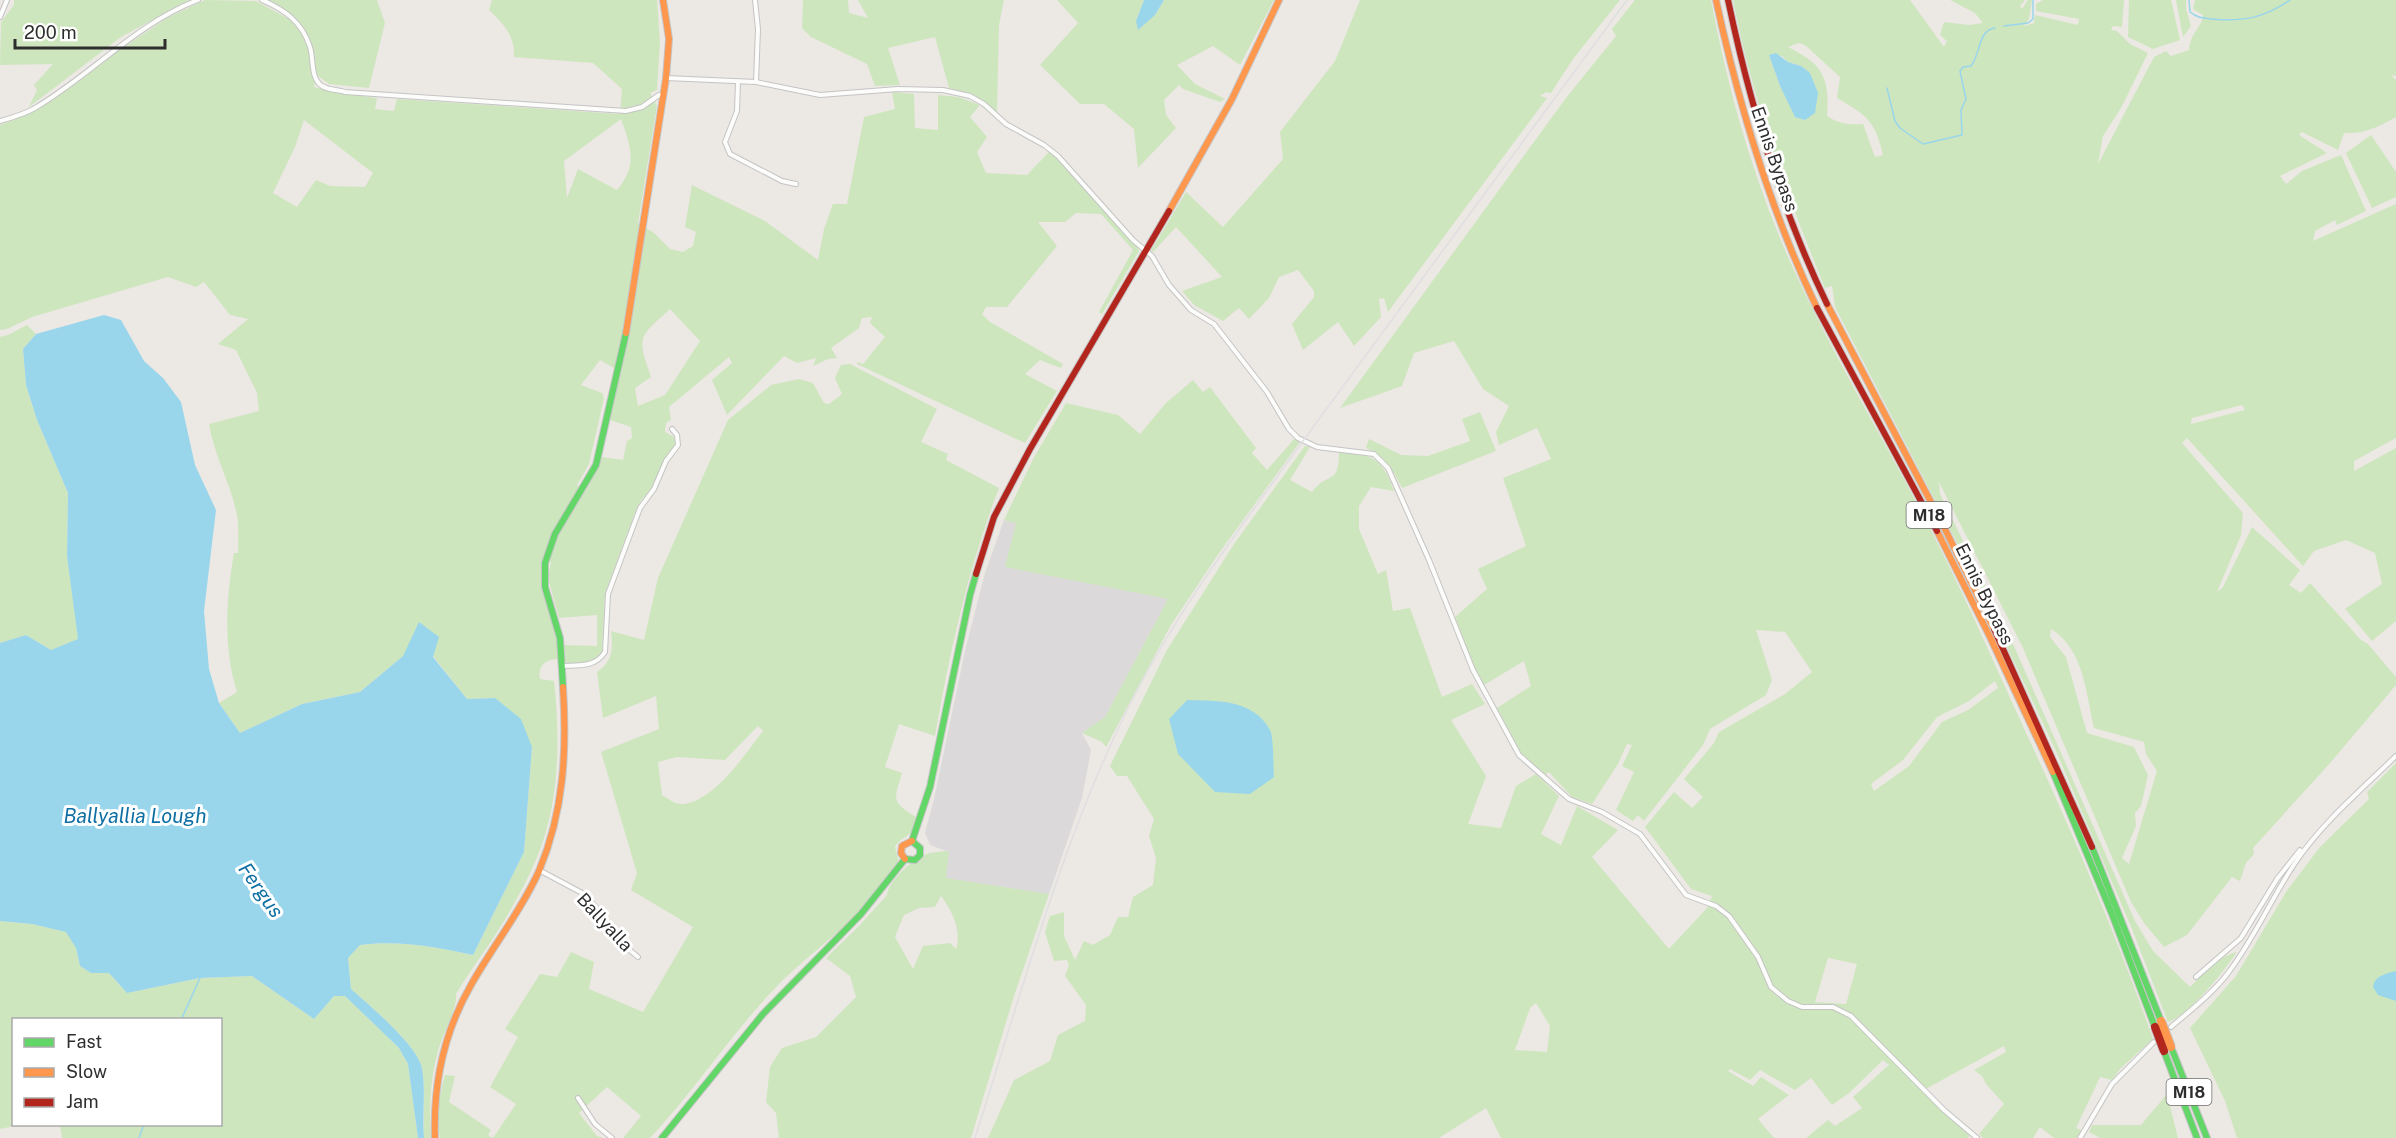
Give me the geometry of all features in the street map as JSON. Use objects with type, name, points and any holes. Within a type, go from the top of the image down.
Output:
[{"type":"main road","points":[[435,1138],[438,1077],[446,1042],[472,984],[539,870],[552,836],[565,736],[558,622],[548,599],[544,578],[558,530],[596,465],[631,313],[666,78],[669,39],[663,0]]},
{"type":"main road","points":[[912,841],[930,787],[970,595],[994,517],[1025,458],[1145,249],[1199,161],[1232,99],[1279,0]]},
{"type":"main road","name":"Ennis Bypass","points":[[1716,0],[1731,72],[1748,130],[1770,197],[1796,262],[1830,333],[1924,505],[2006,672],[2098,880],[2158,1024]]},
{"type":"main road","name":"Ennis Bypass","points":[[1728,0],[1752,107],[1776,182],[1804,255],[1847,345],[1943,526],[2047,743],[2134,947],[2198,1138]]},
{"type":"main road","points":[[912,841],[920,848],[920,855],[915,860],[905,859],[900,849],[905,842],[912,841]]},
{"type":"main road","points":[[662,1138],[749,1028],[780,994],[865,912],[905,859]]},
{"type":"main road","name":"Ennis Bypass","points":[[2167,1049],[2207,1138]]},
{"type":"street","points":[[0,17],[8,0]]},
{"type":"street","points":[[0,121],[34,109],[136,36],[180,7],[198,0]]},
{"type":"street","points":[[262,0],[278,7],[297,21],[310,47],[314,75],[322,86],[345,92],[626,111],[642,107],[659,95],[662,96]]},
{"type":"street","points":[[755,0],[758,29],[756,82]]},
{"type":"street","points":[[666,78],[756,82],[820,95],[898,89],[943,90],[970,96],[984,104],[1006,124],[1044,145],[1058,156],[1133,240],[1152,256],[1169,285],[1191,310],[1214,324],[1267,392],[1289,429],[1298,438],[1317,447],[1374,454],[1388,468],[1429,560],[1473,670],[1520,754],[1569,799],[1602,812],[1640,834],[1686,895],[1716,906],[1729,916],[1758,957],[1771,987],[1788,1001],[1802,1007],[1833,1007],[1851,1017],[1944,1110],[1977,1138]]},
{"type":"street","points":[[738,82],[737,111],[726,142],[730,154],[782,181],[796,184]]},
{"type":"street","points":[[561,666],[594,663],[601,659],[605,652],[608,594],[640,508],[654,489],[666,461],[678,445],[678,435],[672,429]]},
{"type":"street","points":[[2171,1027],[2206,997],[2227,975],[2296,862],[2333,817],[2396,756]]},
{"type":"street","points":[[2196,977],[2241,938],[2277,879],[2300,850]]},
{"type":"street","name":"Ballyalla","points":[[539,870],[584,894],[596,907],[614,937],[638,957]]},
{"type":"street","points":[[2277,879],[2284,882]]},
{"type":"street","points":[[2235,943],[2244,950]]},
{"type":"street","points":[[2080,1138],[2112,1084],[2154,1042]]},
{"type":"street","points":[[578,1098],[595,1124],[612,1138]]},
{"type":"shaded area","points":[[1004,520],[1191,556],[1105,717],[1082,733],[1091,750],[1082,798],[1049,894],[945,878],[949,852],[930,845],[925,833],[965,651],[985,573]]},
{"type":"green space","points":[[14,0],[189,0],[121,37],[29,107],[37,90],[34,85],[53,64],[0,65],[1,22],[14,5]]},
{"type":"green space","points":[[205,0],[256,1],[289,19],[295,17],[268,0],[377,0],[385,23],[369,88],[329,84],[317,75],[314,87],[377,98],[375,109],[394,111],[397,99],[620,114],[622,89],[593,63],[514,57],[513,42],[510,36],[489,10],[492,0],[657,0],[660,42],[657,90],[650,93],[657,106],[638,223],[654,233],[670,249],[683,252],[693,246],[696,232],[685,227],[692,185],[765,221],[818,260],[824,229],[833,204],[847,204],[864,117],[895,109],[892,92],[914,94],[915,128],[938,130],[938,95],[958,97],[980,105],[970,117],[987,137],[977,152],[986,173],[1027,175],[1050,151],[1137,246],[1139,251],[1102,314],[1099,312],[1133,250],[1101,214],[1076,213],[1065,222],[1038,222],[1057,246],[1007,307],[986,307],[982,314],[990,322],[1063,364],[1061,368],[1040,360],[1025,374],[1057,391],[1025,443],[857,364],[858,362],[863,364],[885,337],[870,323],[872,317],[862,318],[859,328],[831,348],[837,358],[828,359],[813,366],[816,358],[797,363],[784,356],[727,415],[712,380],[732,363],[729,357],[669,407],[671,420],[666,423],[665,432],[674,437],[676,445],[661,466],[652,489],[641,500],[634,515],[605,594],[602,652],[594,661],[568,664],[565,661],[564,645],[597,646],[597,615],[559,618],[548,578],[551,561],[541,561],[544,587],[554,617],[558,642],[558,659],[543,664],[539,674],[540,679],[554,681],[556,702],[557,767],[551,811],[532,870],[498,930],[456,994],[455,1007],[440,1045],[433,1073],[430,1105],[431,1138],[424,1138],[424,1085],[419,1059],[392,1026],[351,989],[348,958],[360,945],[389,943],[445,949],[473,955],[524,852],[532,747],[495,698],[467,699],[433,656],[403,656],[360,692],[302,704],[240,733],[219,703],[237,692],[230,658],[227,622],[231,570],[234,553],[238,553],[238,520],[209,424],[259,411],[257,393],[236,350],[218,344],[248,319],[230,315],[204,282],[196,287],[168,277],[32,317],[0,330],[0,125],[31,113],[46,104],[99,64],[167,18]],"holes":[[[621,119],[631,156],[628,173],[617,190],[578,169],[567,198],[564,161]],[[304,120],[373,173],[365,187],[330,186],[316,180],[297,207],[273,193],[295,147]],[[670,309],[700,341],[665,395],[638,406],[635,388],[651,377],[642,345],[646,332]],[[600,360],[621,372],[610,420],[631,427],[632,438],[627,441],[623,460],[602,457],[586,491],[577,485],[589,464],[604,398],[602,393],[581,385]]]},
{"type":"green space","points":[[803,0],[848,0],[849,13],[868,18],[858,0],[1004,0],[999,25],[997,112],[972,95],[949,88],[935,37],[888,48],[900,85],[875,86],[867,64],[811,37],[802,28]]},
{"type":"green space","points":[[1057,0],[1144,0],[1136,21],[1155,15],[1164,0],[1274,0],[1240,65],[1213,46],[1177,65],[1195,84],[1225,99],[1220,102],[1183,89],[1179,85],[1164,100],[1166,115],[1176,128],[1138,168],[1134,129],[1104,104],[1080,104],[1040,65],[1078,23]]},
{"type":"green space","points":[[1360,0],[1620,0],[1573,59],[1551,93],[1546,92],[1540,96],[1547,98],[1388,312],[1384,298],[1379,299],[1381,317],[1354,346],[1338,322],[1303,350],[1292,324],[1314,297],[1314,291],[1298,270],[1279,277],[1269,298],[1249,319],[1239,308],[1223,321],[1194,305],[1182,291],[1222,277],[1176,227],[1153,252],[1151,251],[1186,192],[1223,227],[1283,159],[1280,132],[1335,61]]},
{"type":"green space","points":[[1635,0],[1711,0],[1734,102],[1754,169],[1778,234],[1809,303],[1925,518],[1973,617],[2091,880],[2153,1039],[2121,1068],[2112,1080],[2100,1077],[2076,1128],[2081,1130],[2077,1138],[2054,1138],[2040,1127],[2033,1138],[1983,1138],[1979,1134],[2004,1104],[1982,1076],[1974,1070],[2006,1052],[2004,1046],[1922,1091],[1970,1135],[1968,1138],[1806,1138],[1828,1120],[1835,1126],[1862,1108],[1853,1097],[1889,1065],[1883,1060],[1849,1093],[1832,1105],[1811,1078],[1795,1090],[1760,1070],[1750,1080],[1730,1069],[1728,1071],[1753,1086],[1761,1077],[1789,1095],[1758,1119],[1774,1138],[1501,1138],[1486,1108],[1439,1138],[988,1138],[1014,1080],[1050,1061],[1058,1035],[1085,1021],[1086,1005],[1065,976],[1069,965],[1067,960],[1054,961],[1045,932],[1050,916],[1064,912],[1064,936],[1075,960],[1084,941],[1093,945],[1110,935],[1118,917],[1128,917],[1133,897],[1153,885],[1156,858],[1149,836],[1154,819],[1127,776],[1117,776],[1110,766],[1167,650],[1234,544],[1305,446],[1310,447],[1290,480],[1312,492],[1337,470],[1339,452],[1360,454],[1375,460],[1390,480],[1394,491],[1371,487],[1359,506],[1359,529],[1378,574],[1386,570],[1393,611],[1410,608],[1442,697],[1472,684],[1485,704],[1451,720],[1486,776],[1468,824],[1501,828],[1516,786],[1536,774],[1559,796],[1541,834],[1561,845],[1577,806],[1618,830],[1592,857],[1669,949],[1707,908],[1712,896],[1691,889],[1645,827],[1674,792],[1692,808],[1703,797],[1684,779],[1714,743],[1719,732],[1785,694],[1812,672],[1785,632],[1756,630],[1772,680],[1766,695],[1710,729],[1703,745],[1644,821],[1638,815],[1633,821],[1616,810],[1634,772],[1622,766],[1632,745],[1627,744],[1618,764],[1592,804],[1572,797],[1549,772],[1545,775],[1521,753],[1497,708],[1531,686],[1524,661],[1484,685],[1473,664],[1455,617],[1487,589],[1478,569],[1526,546],[1503,478],[1551,459],[1537,428],[1499,445],[1496,432],[1509,406],[1483,389],[1454,341],[1414,353],[1402,386],[1340,408],[1566,98],[1616,36],[1612,29]],"holes":[[[1995,681],[1998,688],[1968,710],[1942,722],[1909,766],[1874,791],[1871,784],[1903,760],[1937,717],[1969,701]],[[1828,958],[1857,964],[1846,1004],[1815,1002]],[[1536,1003],[1550,1026],[1547,1052],[1515,1050],[1530,1008]]]},
{"type":"green space","points":[[1733,0],[1910,0],[1944,47],[1947,41],[1940,35],[1944,22],[1969,25],[1983,23],[1975,13],[1950,0],[2025,0],[2020,6],[2022,9],[2028,0],[2032,0],[2029,19],[2024,26],[2034,23],[2035,15],[2078,25],[2079,19],[2036,11],[2036,4],[2043,0],[2124,0],[2122,27],[2113,26],[2111,30],[2117,31],[2130,44],[2148,53],[2121,108],[2103,136],[2098,164],[2154,57],[2166,51],[2171,56],[2189,50],[2203,15],[2193,9],[2195,0],[2396,0],[2396,76],[2391,75],[2396,80],[2396,117],[2371,129],[2344,133],[2338,150],[2302,132],[2299,135],[2327,153],[2280,176],[2286,184],[2302,171],[2341,155],[2366,211],[2337,225],[2335,220],[2315,231],[2313,241],[2396,204],[2396,438],[2354,461],[2354,471],[2396,448],[2396,621],[2372,641],[2345,609],[2382,584],[2375,553],[2346,540],[2314,551],[2303,566],[2187,438],[2182,443],[2243,513],[2241,535],[2217,592],[2223,587],[2252,527],[2300,570],[2289,585],[2301,593],[2310,583],[2396,677],[2396,685],[2331,762],[2253,848],[2254,854],[2246,863],[2240,881],[2232,877],[2187,935],[2164,947],[2144,923],[2131,902],[2023,648],[1939,482],[1940,494],[2010,637],[2135,921],[2153,951],[2190,987],[2217,962],[2237,952],[2196,1002],[2187,1011],[2168,1022],[2132,929],[2056,751],[1967,562],[1835,307],[1832,286],[1825,288],[1772,146],[1741,37]],"holes":[[[1799,43],[1805,45],[1840,77],[1837,98],[1862,114],[1873,126],[1883,155],[1875,157],[1863,124],[1844,123],[1827,116],[1827,92],[1822,74],[1817,66],[1788,47]],[[1769,55],[1782,56],[1788,62],[1801,66],[1805,120],[1795,116],[1780,86]],[[2242,405],[2245,410],[2191,424],[2192,418]],[[2051,629],[2071,648],[2077,660],[2086,687],[2094,728],[2144,742],[2146,754],[2157,771],[2129,864],[2122,858],[2136,826],[2135,813],[2141,806],[2148,775],[2134,747],[2087,733],[2066,657],[2050,637]]]},
{"type":"green space","points":[[2129,0],[2171,0],[2180,40],[2153,49],[2128,37]]},
{"type":"green space","points":[[2176,0],[2186,0],[2191,26],[2183,37]]},
{"type":"green space","points":[[2371,135],[2396,172],[2396,197],[2372,208],[2346,153]]},
{"type":"green space","points":[[27,325],[36,334],[23,349],[26,385],[37,420],[68,493],[67,556],[79,639],[51,650],[26,635],[0,643],[0,337]]},
{"type":"green space","points":[[850,364],[937,409],[921,442],[948,454],[946,460],[999,488],[978,549],[961,610],[935,736],[899,724],[885,767],[902,773],[897,790],[897,800],[903,808],[917,818],[910,834],[895,847],[899,862],[888,880],[860,912],[795,969],[763,1001],[650,1138],[623,1138],[641,1116],[607,1087],[579,1113],[597,1136],[603,1138],[493,1138],[516,1104],[490,1087],[518,1037],[505,1029],[540,974],[557,977],[571,952],[594,962],[589,989],[643,1012],[693,927],[631,890],[637,873],[601,752],[659,729],[656,696],[603,718],[597,672],[611,654],[611,631],[644,640],[658,578],[728,420],[771,385],[799,379],[813,383],[824,403],[829,404],[842,394],[835,378],[841,365]],"holes":[[[758,726],[763,731],[728,775],[696,801],[681,804],[662,795],[658,762],[677,757],[725,760]]]},
{"type":"green space","points":[[1193,380],[1203,392],[1210,387],[1256,448],[1252,453],[1267,470],[1295,438],[1300,442],[1217,556],[1171,625],[1106,747],[1102,742],[1082,733],[1105,717],[1168,599],[1005,567],[1016,523],[1004,520],[1033,459],[1066,403],[1118,415],[1140,434],[1166,403]]},
{"type":"green space","points":[[1480,412],[1496,451],[1402,488],[1388,465],[1366,448],[1369,439],[1401,455],[1428,456],[1470,441],[1462,419]]},
{"type":"green space","points":[[2396,763],[2396,1138],[2237,1138],[2225,1101],[2190,1028],[2236,976],[2286,892],[2320,847],[2369,799],[2367,792]]},
{"type":"green space","points":[[949,852],[946,878],[1049,894],[1014,996],[971,1138],[779,1138],[776,1113],[766,1102],[770,1067],[782,1048],[816,1037],[856,997],[850,976],[826,958],[887,895],[892,883],[909,865],[922,856]],"holes":[[[941,896],[957,928],[956,949],[950,943],[923,946],[913,969],[895,937],[904,915],[919,908],[935,907]]]},
{"type":"green space","points":[[0,921],[32,924],[67,932],[76,948],[80,966],[91,973],[109,973],[127,993],[200,978],[252,976],[314,1019],[334,996],[345,996],[399,1048],[408,1064],[418,1138],[62,1138],[60,1126],[222,1126],[222,1018],[12,1018],[12,1126],[14,1126],[0,1129]]},
{"type":"green space","points":[[445,1075],[455,1076],[449,1102],[491,1130],[488,1135],[493,1138],[440,1138],[439,1106]]},
{"type":"green space","points":[[2167,1094],[2178,1138],[2100,1138],[2089,1132],[2092,1125],[2141,1125]]},
{"type":"water","points":[[1144,0],[1164,0],[1155,15],[1138,30],[1136,21]]},
{"type":"water","points":[[1776,53],[1810,73],[1818,93],[1815,113],[1805,120],[1795,117],[1780,86],[1769,55]]},
{"type":"water","name":"Ballyallia Lough","points":[[104,315],[121,320],[144,361],[163,378],[181,402],[195,465],[216,510],[204,611],[209,669],[219,703],[240,733],[302,704],[360,692],[403,656],[419,622],[439,637],[433,657],[467,699],[495,698],[521,719],[532,747],[524,852],[473,955],[417,945],[389,943],[360,945],[348,958],[351,989],[392,1026],[419,1059],[423,1077],[424,1138],[418,1138],[408,1064],[399,1048],[345,996],[334,996],[314,1019],[252,976],[200,978],[127,993],[109,973],[91,973],[80,966],[76,948],[66,932],[32,924],[0,921],[0,643],[26,635],[51,650],[78,639],[67,556],[68,493],[37,420],[26,385],[23,349],[36,334]]},
{"type":"water","points":[[1187,700],[1234,704],[1254,712],[1270,730],[1274,777],[1250,794],[1215,792],[1178,754],[1169,719]]},
{"type":"water","points":[[2396,971],[2396,1001],[2378,995],[2373,987],[2376,980]]},
{"type":"waterway","points":[[2004,26],[2028,23],[2033,19],[2033,0]]},
{"type":"waterway","points":[[2189,0],[2190,12],[2195,15],[2223,20],[2262,15],[2290,0]]},
{"type":"waterway","points":[[1887,88],[1895,121],[1900,128],[1923,144],[1962,135],[1961,110],[1966,99],[1960,71],[1963,67],[1971,66],[1985,33],[1995,28]]},
{"type":"waterway","points":[[182,1018],[200,978]]},
{"type":"waterway","points":[[139,1138],[143,1126]]},
{"type":"railway","points":[[975,1138],[1061,868],[1102,763],[1145,675],[1188,604],[1235,535],[1627,0]]},
{"type":"traffic: fast","points":[[563,687],[560,638],[545,587],[545,563],[555,534],[596,465],[626,333]]},
{"type":"traffic: fast","points":[[912,841],[930,787],[976,574]]},
{"type":"traffic: fast","points":[[2053,772],[2112,914],[2155,1027]]},
{"type":"traffic: fast","points":[[905,859],[915,860],[920,855],[920,848],[912,841]]},
{"type":"traffic: fast","points":[[2092,847],[2161,1021]]},
{"type":"traffic: fast","points":[[662,1138],[763,1014],[861,914],[905,859]]},
{"type":"traffic: fast","points":[[2171,1047],[2207,1138]]},
{"type":"traffic: fast","points":[[2164,1051],[2197,1138]]},
{"type":"traffic: slow","points":[[626,333],[666,78],[669,39],[663,0]]},
{"type":"traffic: slow","points":[[1169,211],[1232,99],[1279,0]]},
{"type":"traffic: slow","points":[[1716,0],[1735,79],[1770,195],[1817,308]]},
{"type":"traffic: slow","points":[[1827,304],[1943,525],[1994,629]]},
{"type":"traffic: slow","points":[[1937,531],[2053,772]]},
{"type":"traffic: slow","points":[[435,1138],[438,1078],[454,1021],[471,985],[532,886],[554,826],[564,758],[563,687]]},
{"type":"traffic: slow","points":[[905,859],[901,853],[902,846],[912,841]]},
{"type":"traffic: slow","points":[[2161,1021],[2171,1047]]},
{"type":"traffic: jam","points":[[1728,0],[1746,78],[1768,155],[1795,230],[1827,304]]},
{"type":"traffic: jam","points":[[976,574],[994,517],[1030,449],[1169,211]]},
{"type":"traffic: jam","points":[[1817,308],[1937,531]]},
{"type":"traffic: jam","points":[[1994,629],[2092,847]]},
{"type":"traffic: jam","points":[[2155,1027],[2164,1051]]},
{"type":"water label","name":"Fergus","points":[[261,890]]}]
